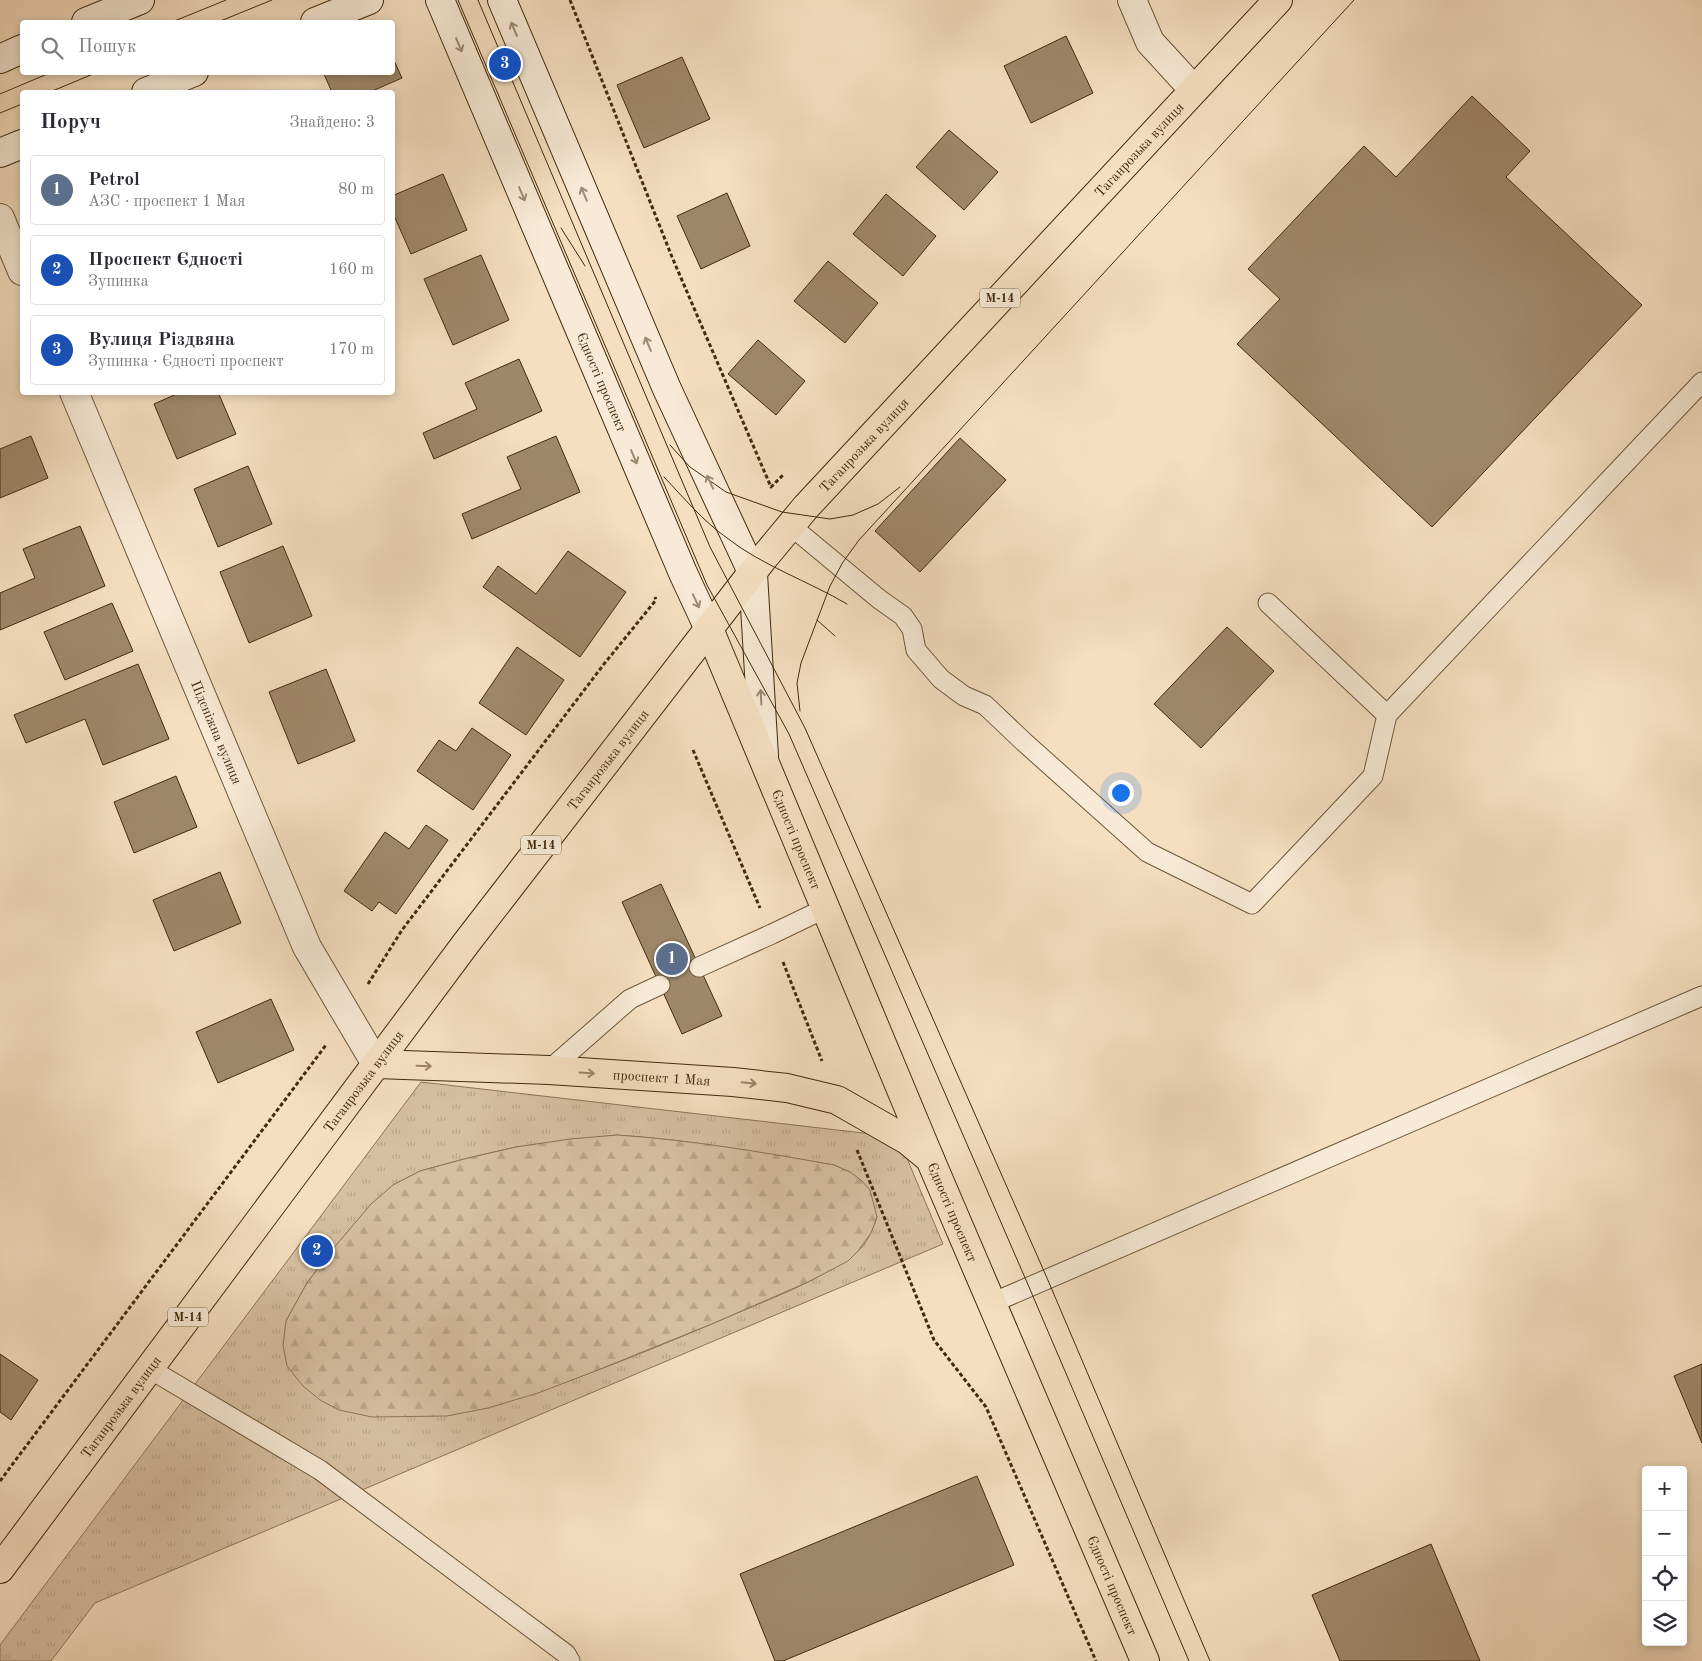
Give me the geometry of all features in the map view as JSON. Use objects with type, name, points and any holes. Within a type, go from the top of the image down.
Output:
[{"type":"main road","points":[[91,20],[140,0]]},
{"type":"main road","points":[[320,20],[369,0]]},
{"type":"main road","name":"Єдності проспект","points":[[440,0],[683,573],[709,629],[930,1159],[1145,1661]]},
{"type":"main road","name":"Єдності проспект","points":[[502,0],[667,389],[753,574],[764,763]]},
{"type":"main road","points":[[1132,0],[1150,42],[1194,90]]},
{"type":"main road","name":"Таганрозька вулиця","points":[[2,1561],[150,1369],[467,942],[791,526],[846,464],[1278,0]]},
{"type":"main road","points":[[0,59],[20,50]]},
{"type":"main road","points":[[151,90],[187,75]]},
{"type":"main road","points":[[0,153],[20,145]]},
{"type":"main road","points":[[0,218],[20,266]]},
{"type":"main road","name":"Підсніжна вулиця","points":[[75,395],[307,947],[376,1064]]},
{"type":"main road","name":"проспект 1 Мая","points":[[376,1064],[549,1070],[733,1082],[787,1088],[837,1100],[907,1140],[930,1159]]},
{"type":"lane","points":[[791,526],[879,599],[903,616],[912,629],[916,650],[942,679],[964,696],[985,705],[1147,852],[1252,904],[1372,776],[1387,716],[1702,382]]},
{"type":"lane","points":[[1268,603],[1387,716]]},
{"type":"lane","points":[[699,967],[826,908]]},
{"type":"lane","points":[[549,1070],[630,999],[660,985]]},
{"type":"lane","points":[[992,1303],[1702,996]]},
{"type":"lane","points":[[150,1369],[320,1470],[566,1654],[570,1661]]},
{"type":"path","points":[[570,0],[672,256],[771,487],[784,474]]},
{"type":"path","points":[[0,1481],[347,1017],[402,930],[604,664],[656,600]]},
{"type":"path","points":[[693,750],[772,934],[934,1340],[986,1407],[1096,1661]]},
{"type":"green space","points":[[421,1082],[898,1137],[943,1244],[95,1603],[51,1661],[0,1661],[0,1645]],"holes":[[[617,1135],[726,1147],[834,1165],[850,1172],[877,1217],[872,1231],[861,1249],[829,1271],[798,1287],[613,1364],[488,1408],[286,1321],[307,1283],[332,1250],[372,1204],[393,1185],[420,1171],[516,1147]]]},
{"type":"green space","points":[[617,1135],[726,1147],[834,1165],[850,1172],[870,1190],[877,1217],[871,1233],[848,1261],[808,1282],[598,1370],[538,1393],[488,1408],[447,1416],[372,1417],[339,1410],[320,1400],[303,1386],[287,1366],[283,1345],[286,1321],[307,1283],[371,1204],[393,1185],[420,1171],[516,1147],[570,1139]]},
{"type":"building","points":[[1066,36],[1093,93],[1031,123],[1004,66]]},
{"type":"building","points":[[682,57],[710,119],[644,148],[617,85]]},
{"type":"building","points":[[395,63],[402,78],[375,90],[331,90],[324,75],[395,75]]},
{"type":"building","points":[[1472,96],[1530,151],[1506,177],[1642,305],[1432,527],[1237,344],[1280,299],[1248,269],[1364,146],[1396,177]]},
{"type":"building","points":[[949,130],[998,172],[964,210],[916,167]]},
{"type":"building","points":[[443,174],[467,230],[411,254],[395,218],[395,195]]},
{"type":"building","points":[[727,193],[750,246],[701,269],[677,216]]},
{"type":"building","points":[[886,194],[936,236],[903,276],[853,234]]},
{"type":"building","points":[[481,255],[509,320],[453,345],[424,279]]},
{"type":"building","points":[[828,261],[878,303],[845,343],[794,301]]},
{"type":"building","points":[[758,340],[805,381],[776,415],[728,374]]},
{"type":"building","points":[[519,359],[542,411],[434,459],[423,433],[477,409],[465,383]]},
{"type":"building","points":[[174,395],[219,395],[236,434],[177,459],[154,404]]},
{"type":"building","points":[[31,436],[48,478],[0,498],[0,449]]},
{"type":"building","points":[[556,436],[580,492],[472,539],[462,514],[521,489],[507,457]]},
{"type":"building","points":[[960,438],[1006,480],[920,572],[875,531]]},
{"type":"building","points":[[248,466],[272,524],[218,547],[194,489]]},
{"type":"building","points":[[80,526],[105,586],[0,630],[0,593],[35,578],[23,549]]},
{"type":"building","points":[[283,546],[312,616],[249,643],[220,572]]},
{"type":"building","points":[[568,551],[626,592],[580,657],[483,587],[498,566],[536,594]]},
{"type":"building","points":[[112,603],[133,651],[65,680],[44,632]]},
{"type":"building","points":[[1227,627],[1274,671],[1201,748],[1154,704]]},
{"type":"building","points":[[517,647],[564,680],[526,735],[479,703]]},
{"type":"building","points":[[138,664],[169,739],[103,765],[85,719],[26,743],[14,715]]},
{"type":"building","points":[[326,669],[355,741],[298,764],[269,692]]},
{"type":"building","points":[[472,728],[511,755],[473,810],[417,771],[439,740],[456,751]]},
{"type":"building","points":[[176,776],[197,827],[134,853],[114,802]]},
{"type":"building","points":[[426,825],[448,840],[396,914],[379,902],[372,911],[344,891],[385,832],[409,849]]},
{"type":"building","points":[[220,872],[241,923],[174,951],[153,900]]},
{"type":"building","points":[[661,884],[722,1016],[682,1034],[622,902]]},
{"type":"building","points":[[271,999],[294,1050],[218,1083],[196,1032]]},
{"type":"building","points":[[0,1354],[38,1380],[11,1420],[0,1412]]},
{"type":"building","points":[[1702,1364],[1702,1443],[1674,1376]]},
{"type":"building","points":[[977,1476],[1014,1565],[783,1661],[775,1661],[740,1574]]},
{"type":"building","points":[[1431,1544],[1480,1661],[1340,1661],[1312,1595]]},
{"type":"tram line","points":[[177,20],[226,0]]},
{"type":"tram line","points":[[223,20],[272,0]]},
{"type":"tram line","points":[[458,0],[707,585],[789,734],[1189,1661]]},
{"type":"tram line","points":[[478,0],[710,547],[805,728],[1047,1278],[1210,1661]]},
{"type":"tram line","points":[[800,711],[797,683],[801,663],[830,586],[843,562],[859,540],[1354,0]]},
{"type":"tram line","points":[[0,94],[45,75]]},
{"type":"tram line","points":[[55,90],[91,75]]},
{"type":"tram line","points":[[0,113],[20,105]]},
{"type":"tram line","points":[[561,228],[585,266]]},
{"type":"tram line","points":[[670,445],[690,467],[726,492],[782,512],[830,519],[853,515],[878,504],[900,487]]},
{"type":"tram line","points":[[664,477],[710,524],[741,548],[847,604]]},
{"type":"tram line","points":[[817,620],[835,636]]},
{"type":"place","name":"Вулиця Різдвяна","points":[[505,64]]},
{"type":"place","name":"Petrol","points":[[672,959]]},
{"type":"place","name":"Проспект Єдності","points":[[317,1251]]}]
